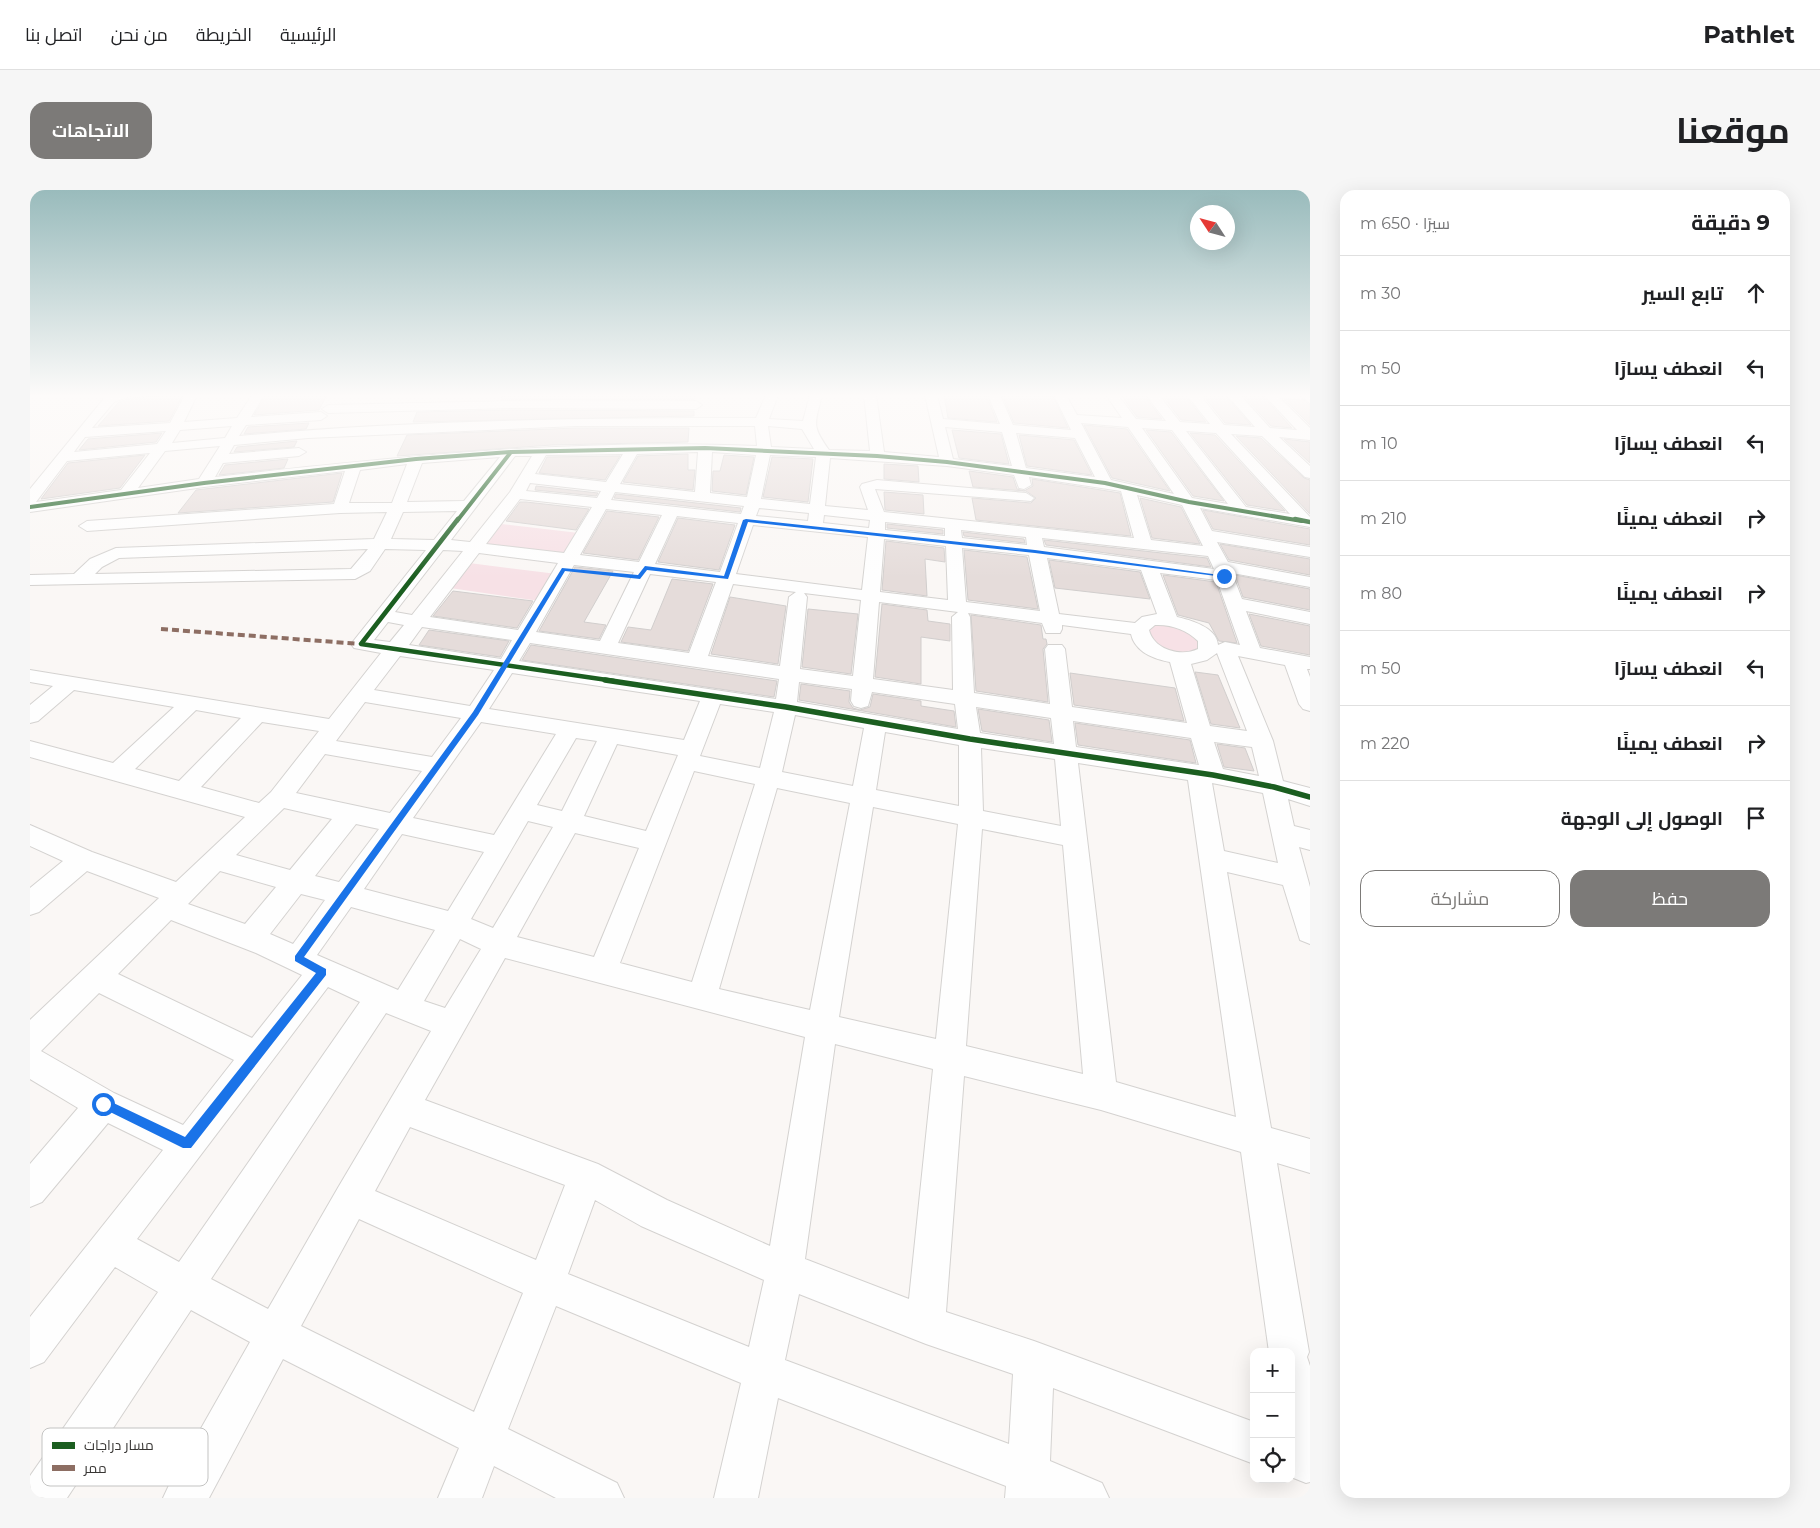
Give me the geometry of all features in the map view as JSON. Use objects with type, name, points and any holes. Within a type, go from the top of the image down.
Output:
[{"type":"street","points":[[30,499],[62,457],[73,456]]},
{"type":"street","points":[[126,493],[156,456]]},
{"type":"street","points":[[204,483],[221,456]]},
{"type":"street","points":[[219,459],[253,456]]},
{"type":"street","points":[[274,512],[298,456]]},
{"type":"street","points":[[386,462],[389,456]]},
{"type":"street","points":[[30,507],[204,483],[354,465],[452,456]]},
{"type":"street","points":[[508,456],[361,644],[396,651],[786,707],[970,739],[1206,774],[1274,787],[1310,797]]},
{"type":"street","points":[[30,1041],[272,806],[419,622],[516,494],[539,456]]},
{"type":"street","points":[[30,1348],[256,1055],[310,966],[346,894],[440,766],[506,667],[629,456]]},
{"type":"street","points":[[702,497],[705,456]]},
{"type":"street","points":[[696,662],[753,502],[763,456]]},
{"type":"street","points":[[800,456],[824,460],[852,469]]},
{"type":"street","points":[[815,528],[824,460],[822,456]]},
{"type":"street","points":[[824,460],[876,456]]},
{"type":"street","points":[[877,456],[920,474]]},
{"type":"street","points":[[945,456],[946,462]]},
{"type":"street","points":[[1016,456],[1053,631],[1101,1094]]},
{"type":"street","points":[[1092,456],[1106,482]]},
{"type":"street","points":[[1155,456],[1189,502],[1206,535],[1220,565],[1252,652]]},
{"type":"street","points":[[1198,456],[1241,511]]},
{"type":"street","points":[[1246,456],[1307,522]]},
{"type":"street","points":[[1291,456],[1310,474]]},
{"type":"street","points":[[30,580],[349,575],[361,570],[378,544],[399,507],[416,459]]},
{"type":"street","points":[[736,1498],[785,1270],[822,1027],[862,797],[868,722],[862,684],[878,516],[867,489],[869,485],[920,474],[946,462],[1106,482],[1189,502],[1307,522]]},
{"type":"street","points":[[340,508],[354,465]]},
{"type":"street","points":[[871,471],[920,474],[1026,498]]},
{"type":"street","points":[[920,474],[929,521]]},
{"type":"street","points":[[527,478],[818,508],[1144,545],[1220,565],[1310,582]]},
{"type":"street","points":[[216,516],[237,480]]},
{"type":"street","points":[[162,520],[186,486]]},
{"type":"street","points":[[1127,487],[1144,545]]},
{"type":"street","points":[[516,494],[671,513],[1148,565],[1220,565]]},
{"type":"street","points":[[87,526],[340,508],[469,506]]},
{"type":"street","points":[[606,649],[671,513]]},
{"type":"street","points":[[926,1325],[972,818],[970,739],[964,697],[956,543],[953,524]]},
{"type":"street","points":[[1206,535],[1310,552]]},
{"type":"street","points":[[80,578],[96,563],[116,553],[378,544],[439,544],[471,552],[959,611],[1053,631],[1141,634],[1158,651],[1179,658],[1202,656],[1217,647],[1302,661],[1310,704]]},
{"type":"street","points":[[1148,565],[1169,620]]},
{"type":"street","points":[[724,582],[798,597],[870,600]]},
{"type":"street","points":[[702,998],[769,778],[786,707],[798,597]]},
{"type":"street","points":[[1234,603],[1310,618]]},
{"type":"street","points":[[382,616],[696,662],[964,697],[1262,741]]},
{"type":"street","points":[[1141,634],[1149,621],[1169,620],[1196,630],[1217,647],[1262,741],[1294,877],[1309,926]]},
{"type":"street","points":[[1179,658],[1200,732],[1206,774],[1212,858],[1288,1348]]},
{"type":"street","points":[[30,676],[257,714],[440,766]]},
{"type":"street","points":[[30,716],[71,682]]},
{"type":"street","points":[[362,695],[610,737],[689,755],[769,778],[1074,838]]},
{"type":"street","points":[[603,970],[712,697]]},
{"type":"street","points":[[119,771],[191,703]]},
{"type":"street","points":[[185,790],[257,714]]},
{"type":"street","points":[[84,1428],[185,1285],[392,1003],[454,924],[570,730]]},
{"type":"street","points":[[208,1456],[351,1198],[570,822],[610,737]]},
{"type":"street","points":[[30,749],[185,790],[272,806],[350,814],[501,846]]},
{"type":"street","points":[[522,811],[654,842]]},
{"type":"street","points":[[249,939],[350,814]]},
{"type":"street","points":[[1283,833],[1310,840]]},
{"type":"street","points":[[30,835],[174,901],[249,939],[392,1003],[452,1025]]},
{"type":"street","points":[[1212,858],[1294,877]]},
{"type":"street","points":[[30,904],[83,859]]},
{"type":"street","points":[[216,860],[454,924],[499,944],[603,970],[702,998],[1101,1094],[1256,1138],[1310,1156]]},
{"type":"street","points":[[94,977],[256,1055]]},
{"type":"street","points":[[30,1062],[103,1104],[187,1144]]},
{"type":"street","points":[[30,1190],[103,1104]]},
{"type":"street","points":[[404,1108],[586,1176],[654,1213],[746,1255],[926,1325],[1034,1361],[1250,1442]]},
{"type":"street","points":[[460,1498],[546,1283],[586,1176]]},
{"type":"street","points":[[351,1198],[546,1283],[763,1372],[904,1424],[1027,1485],[1087,1498]]},
{"type":"street","points":[[111,1243],[140,1262],[275,1334],[602,1498]]},
{"type":"street","points":[[1027,1485],[1034,1361]]},
{"type":"street","points":[[1294,1393],[1302,1460]]},
{"type":"street","points":[[185,1498],[192,1486]]},
{"type":"shaded area","points":[[501,524],[579,533],[564,557],[483,547]]},
{"type":"shaded area","points":[[469,563],[557,574],[540,601],[450,588]]},
{"type":"shaded area","points":[[1173,624],[1201,638],[1201,651],[1180,655],[1155,646],[1147,628],[1151,625]]},
{"type":"building","points":[[144,456],[120,488],[41,499],[68,463]]},
{"type":"building","points":[[620,456],[605,480],[539,473],[547,457]]},
{"type":"building","points":[[638,456],[688,456],[688,470],[695,470],[693,490],[623,482]]},
{"type":"building","points":[[724,456],[754,457],[746,495],[712,491],[713,471],[720,471]]},
{"type":"building","points":[[959,456],[1007,456],[1009,464],[959,458]]},
{"type":"building","points":[[1024,456],[1082,456],[1092,475],[1027,466]]},
{"type":"building","points":[[1100,456],[1146,456],[1170,491],[1112,478]]},
{"type":"building","points":[[1165,456],[1189,456],[1224,501],[1193,496]]},
{"type":"building","points":[[1208,456],[1234,456],[1285,511],[1247,505]]},
{"type":"building","points":[[1255,456],[1280,456],[1304,478],[1310,480],[1310,514]]},
{"type":"building","points":[[1302,456],[1310,456],[1310,463]]},
{"type":"building","points":[[772,457],[813,459],[808,502],[763,497]]},
{"type":"building","points":[[288,459],[284,468],[219,475],[225,465]]},
{"type":"building","points":[[884,464],[918,466],[919,482],[884,479]]},
{"type":"building","points":[[969,471],[1013,477],[1017,489],[1023,491],[973,487]]},
{"type":"building","points":[[342,473],[333,502],[178,513],[196,490]]},
{"type":"building","points":[[1032,479],[1120,493],[1131,536],[976,520],[972,498],[1031,503],[1036,498],[1024,491],[1033,486]]},
{"type":"building","points":[[536,486],[598,493],[596,496],[535,490]]},
{"type":"building","points":[[884,492],[923,495],[924,514],[885,510]]},
{"type":"building","points":[[616,494],[741,508],[740,512],[614,498]]},
{"type":"building","points":[[1140,498],[1181,507],[1200,544],[1152,538]]},
{"type":"building","points":[[520,502],[589,509],[576,530],[506,521]]},
{"type":"building","points":[[1203,510],[1310,529],[1310,545],[1213,529]]},
{"type":"building","points":[[607,511],[659,517],[638,560],[583,553]]},
{"type":"building","points":[[678,518],[735,525],[719,570],[658,562]]},
{"type":"building","points":[[887,524],[943,530],[943,534],[887,528]]},
{"type":"building","points":[[963,532],[1024,539],[1025,543],[964,536]]},
{"type":"building","points":[[1044,540],[1207,558],[1211,567],[1046,545]]},
{"type":"building","points":[[886,541],[944,548],[945,562],[925,559],[927,596],[882,590]]},
{"type":"building","points":[[1220,544],[1310,559],[1310,575],[1229,560]]},
{"type":"building","points":[[964,550],[1027,557],[1038,609],[968,600]]},
{"type":"building","points":[[1049,560],[1140,572],[1150,599],[1055,588]]},
{"type":"building","points":[[575,567],[613,571],[584,622],[606,625],[599,639],[539,631]]},
{"type":"building","points":[[1163,575],[1216,582],[1237,643],[1219,641],[1209,623],[1178,615]]},
{"type":"building","points":[[1235,575],[1310,589],[1310,610],[1243,597]]},
{"type":"building","points":[[672,579],[713,584],[688,651],[621,642],[628,627],[651,630]]},
{"type":"building","points":[[453,591],[533,601],[517,628],[433,616]]},
{"type":"building","points":[[730,597],[786,606],[778,664],[711,654]]},
{"type":"building","points":[[882,604],[927,610],[928,621],[950,624],[950,641],[921,637],[921,684],[875,677]]},
{"type":"building","points":[[808,609],[858,614],[851,674],[802,667]]},
{"type":"building","points":[[1249,614],[1310,626],[1310,655],[1261,646]]},
{"type":"building","points":[[971,615],[1041,625],[1043,639],[1046,639],[1047,644],[1043,649],[1048,702],[976,691]]},
{"type":"building","points":[[429,630],[509,641],[500,657],[419,645]]},
{"type":"building","points":[[531,645],[777,681],[774,697],[522,660]]},
{"type":"building","points":[[1195,672],[1218,675],[1240,728],[1211,724]]},
{"type":"building","points":[[1070,673],[1175,688],[1184,721],[1074,705]]},
{"type":"building","points":[[801,684],[850,691],[849,702],[853,708],[860,710],[870,707],[873,694],[921,701],[921,706],[954,711],[956,727],[799,700]]},
{"type":"building","points":[[978,709],[1049,720],[1052,742],[982,731]]},
{"type":"building","points":[[1075,723],[1190,740],[1196,763],[1078,745]]},
{"type":"building","points":[[1217,744],[1245,748],[1254,771],[1224,767]]},
{"type":"marked path","points":[[161,629],[331,640],[361,644]]},
{"type":"cycle path","points":[[30,507],[204,483],[456,456]]},
{"type":"cycle path","points":[[508,456],[361,644],[786,707],[970,739],[1213,775],[1274,787],[1310,797]]},
{"type":"cycle path","points":[[877,456],[947,462],[1105,483],[1189,502],[1310,522]]},
{"type":"route","points":[[103,1104],[187,1144],[322,972],[298,959],[440,766],[509,662],[564,569],[640,577],[645,568],[726,578],[746,520],[1148,565],[1224,576]]}]
